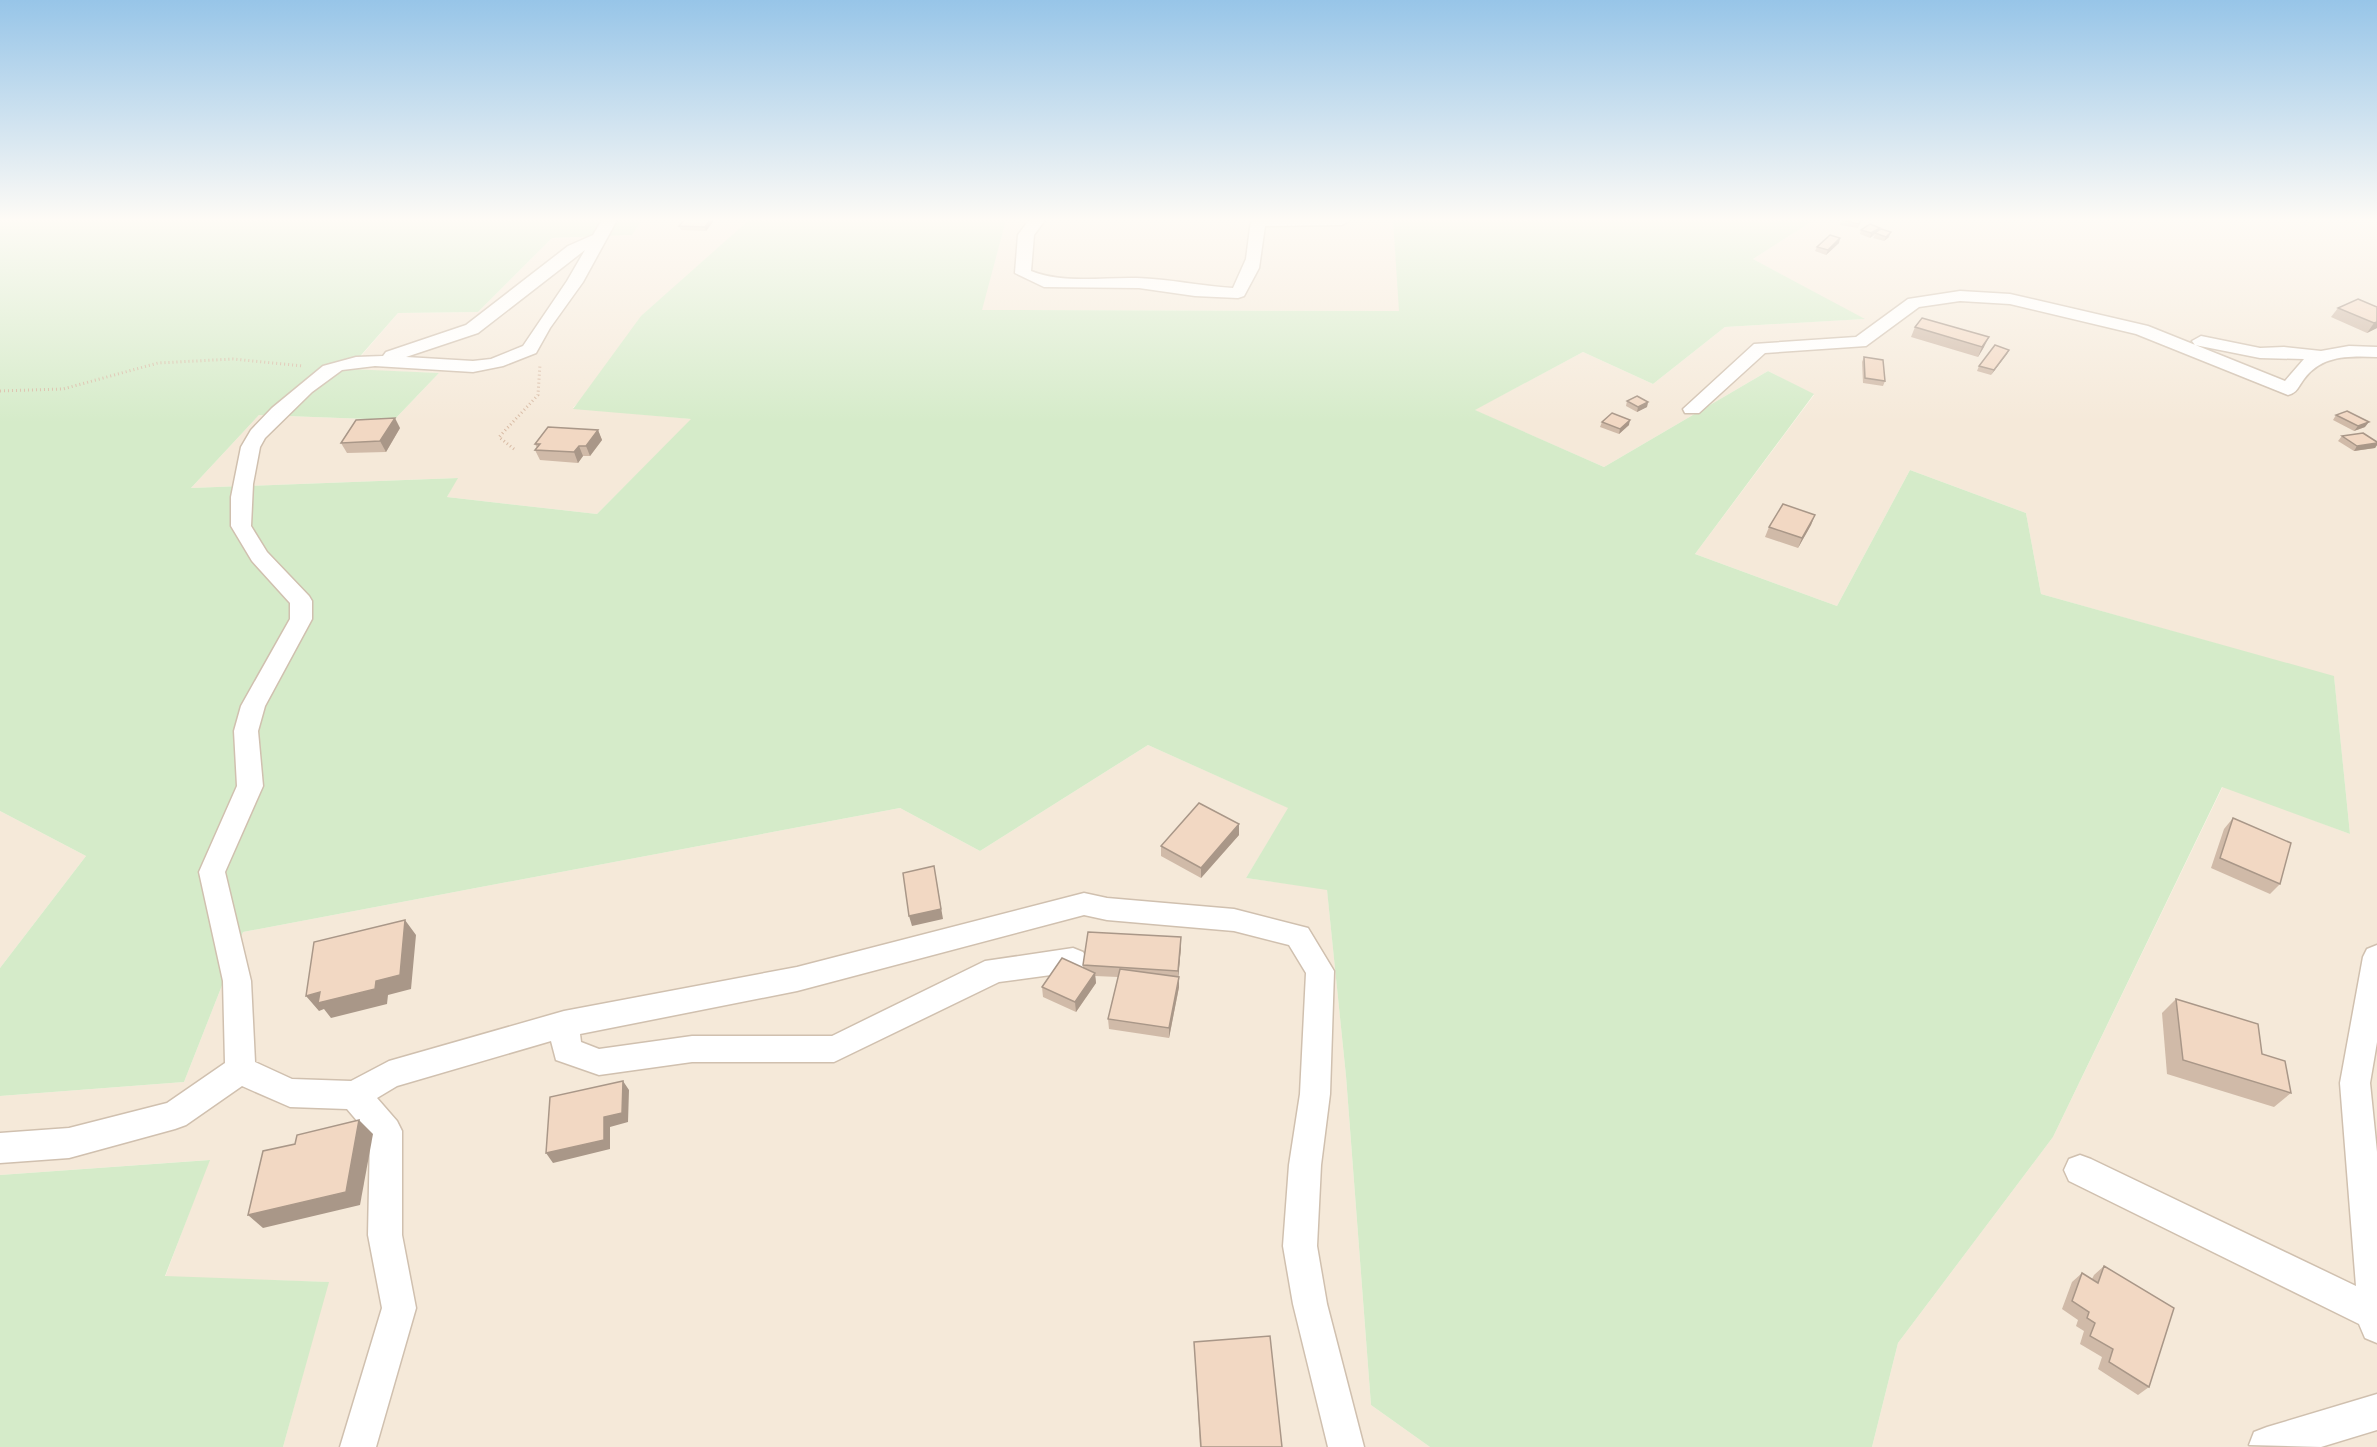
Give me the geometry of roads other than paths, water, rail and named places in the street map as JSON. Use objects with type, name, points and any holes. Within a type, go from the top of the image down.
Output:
[{"type":"street","points":[[240,1070],[237,981],[212,872],[250,786],[246,731],[253,706],[301,619],[301,601],[254,548],[240,525],[239,500],[252,441],[317,376],[337,366],[370,362],[430,345],[472,329],[525,288]]},
{"type":"street","points":[[370,362],[458,366],[491,364],[530,350],[542,327],[571,288]]},
{"type":"street","points":[[1184,288],[1238,293],[1243,288]]},
{"type":"street","points":[[1692,409],[1760,348],[1860,342],[1914,303],[1960,296],[2010,299],[2142,330],[2260,353],[2284,352],[2320,356],[2344,350],[2377,352]]},
{"type":"street","points":[[2142,330],[2272,381],[2288,390],[2297,374],[2320,356]]},
{"type":"street","points":[[240,1070],[290,1093],[354,1095],[389,1075],[564,1024],[797,979],[1084,904],[1107,909],[1234,920],[1298,936],[1320,971],[1315,1094],[1305,1165],[1300,1246],[1310,1304],[1346,1447]]},
{"type":"street","points":[[2376,1320],[2355,1083],[2377,957]]},
{"type":"street","points":[[564,1024],[567,1051],[599,1062],[692,1049],[834,1049],[995,970],[1073,960]]},
{"type":"street","points":[[0,1148],[69,1143],[175,1115],[240,1070]]},
{"type":"street","points":[[354,1095],[386,1131],[386,1235],[399,1308],[358,1447]]},
{"type":"street","points":[[2080,1170],[2376,1320]]},
{"type":"street","points":[[2268,1445],[2377,1412]]}]
